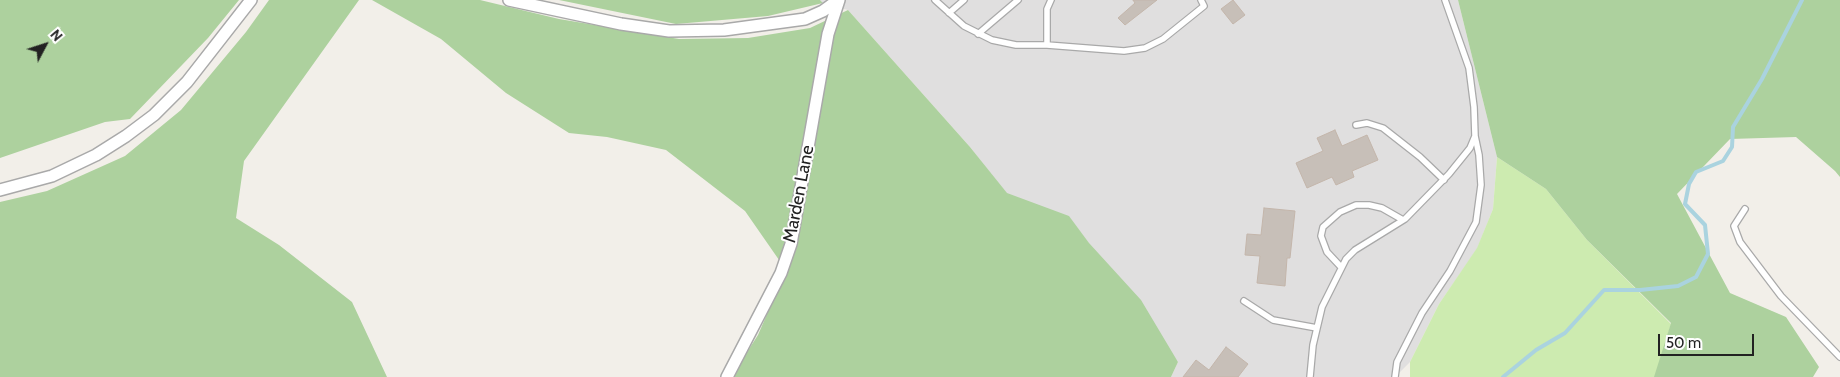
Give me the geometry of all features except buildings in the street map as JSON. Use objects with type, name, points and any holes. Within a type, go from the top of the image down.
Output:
[{"type":"street","points":[[0,190],[52,176],[96,155],[154,115],[187,82],[251,0]]},
{"type":"street","points":[[509,0],[621,24],[669,31],[724,30],[805,19],[823,12],[838,0]]},
{"type":"street","name":"Marden Lane","points":[[727,377],[781,273],[791,244],[828,34],[838,0]]},
{"type":"lane","points":[[935,0],[964,26],[992,40],[1016,45],[1047,45],[1124,51],[1145,48],[1163,39],[1204,6],[1201,0]]},
{"type":"lane","points":[[949,13],[964,0]]},
{"type":"lane","points":[[978,34],[1018,0]]},
{"type":"lane","points":[[1047,45],[1047,9],[1051,0]]},
{"type":"lane","points":[[1395,377],[1397,362],[1422,313],[1450,272],[1476,222],[1482,185],[1479,155],[1474,136],[1474,107],[1469,68],[1445,0]]},
{"type":"lane","points":[[1356,125],[1367,123],[1383,128],[1420,157],[1444,180]]},
{"type":"lane","points":[[1306,377],[1310,374],[1312,345],[1322,307],[1346,259],[1355,250],[1403,220],[1420,205],[1444,180],[1470,148],[1474,136]]},
{"type":"lane","points":[[1341,267],[1327,252],[1321,236],[1323,227],[1340,212],[1356,205],[1369,205],[1382,208],[1403,220]]},
{"type":"lane","points":[[1745,209],[1734,226],[1740,242],[1781,296],[1840,357]]},
{"type":"lane","points":[[1244,301],[1273,320],[1317,328]]},
{"type":"shaded area","points":[[820,0],[1458,0],[1497,157],[1493,209],[1477,249],[1439,304],[1410,362],[1395,377],[1171,377],[1178,362],[1069,217],[1007,194],[970,147],[848,10],[823,3]]},
{"type":"green space","points":[[0,0],[239,0],[208,38],[130,119],[105,122],[0,158]]},
{"type":"green space","points":[[269,0],[359,0],[244,161],[236,218],[279,245],[352,302],[387,377],[0,377],[0,202],[47,191],[125,156],[181,110],[246,32]]},
{"type":"green space","points":[[372,0],[480,0],[559,19],[679,39],[748,38],[810,28],[848,10],[970,147],[1007,193],[1069,216],[1089,243],[1141,300],[1178,362],[1171,377],[731,377],[758,335],[786,270],[745,211],[666,150],[607,137],[569,133],[506,93],[441,39]]},
{"type":"green space","points":[[559,0],[820,0],[823,3],[768,16],[676,24]]},
{"type":"green space","points":[[1458,0],[1840,0],[1840,177],[1796,137],[1730,139],[1677,194],[1730,293],[1786,317],[1819,367],[1813,377],[1654,377],[1671,323],[1587,240],[1546,189],[1497,157]]},
{"type":"green space","points":[[1497,157],[1546,189],[1587,240],[1671,324],[1655,377],[1410,377],[1410,362],[1439,304],[1477,248],[1493,209]]},
{"type":"waterway","points":[[1503,377],[1536,350],[1565,333],[1604,290],[1640,290],[1678,286],[1696,277],[1708,254],[1705,225],[1685,204],[1689,184],[1696,172],[1723,161],[1732,147],[1733,127],[1762,79],[1802,0]]}]
